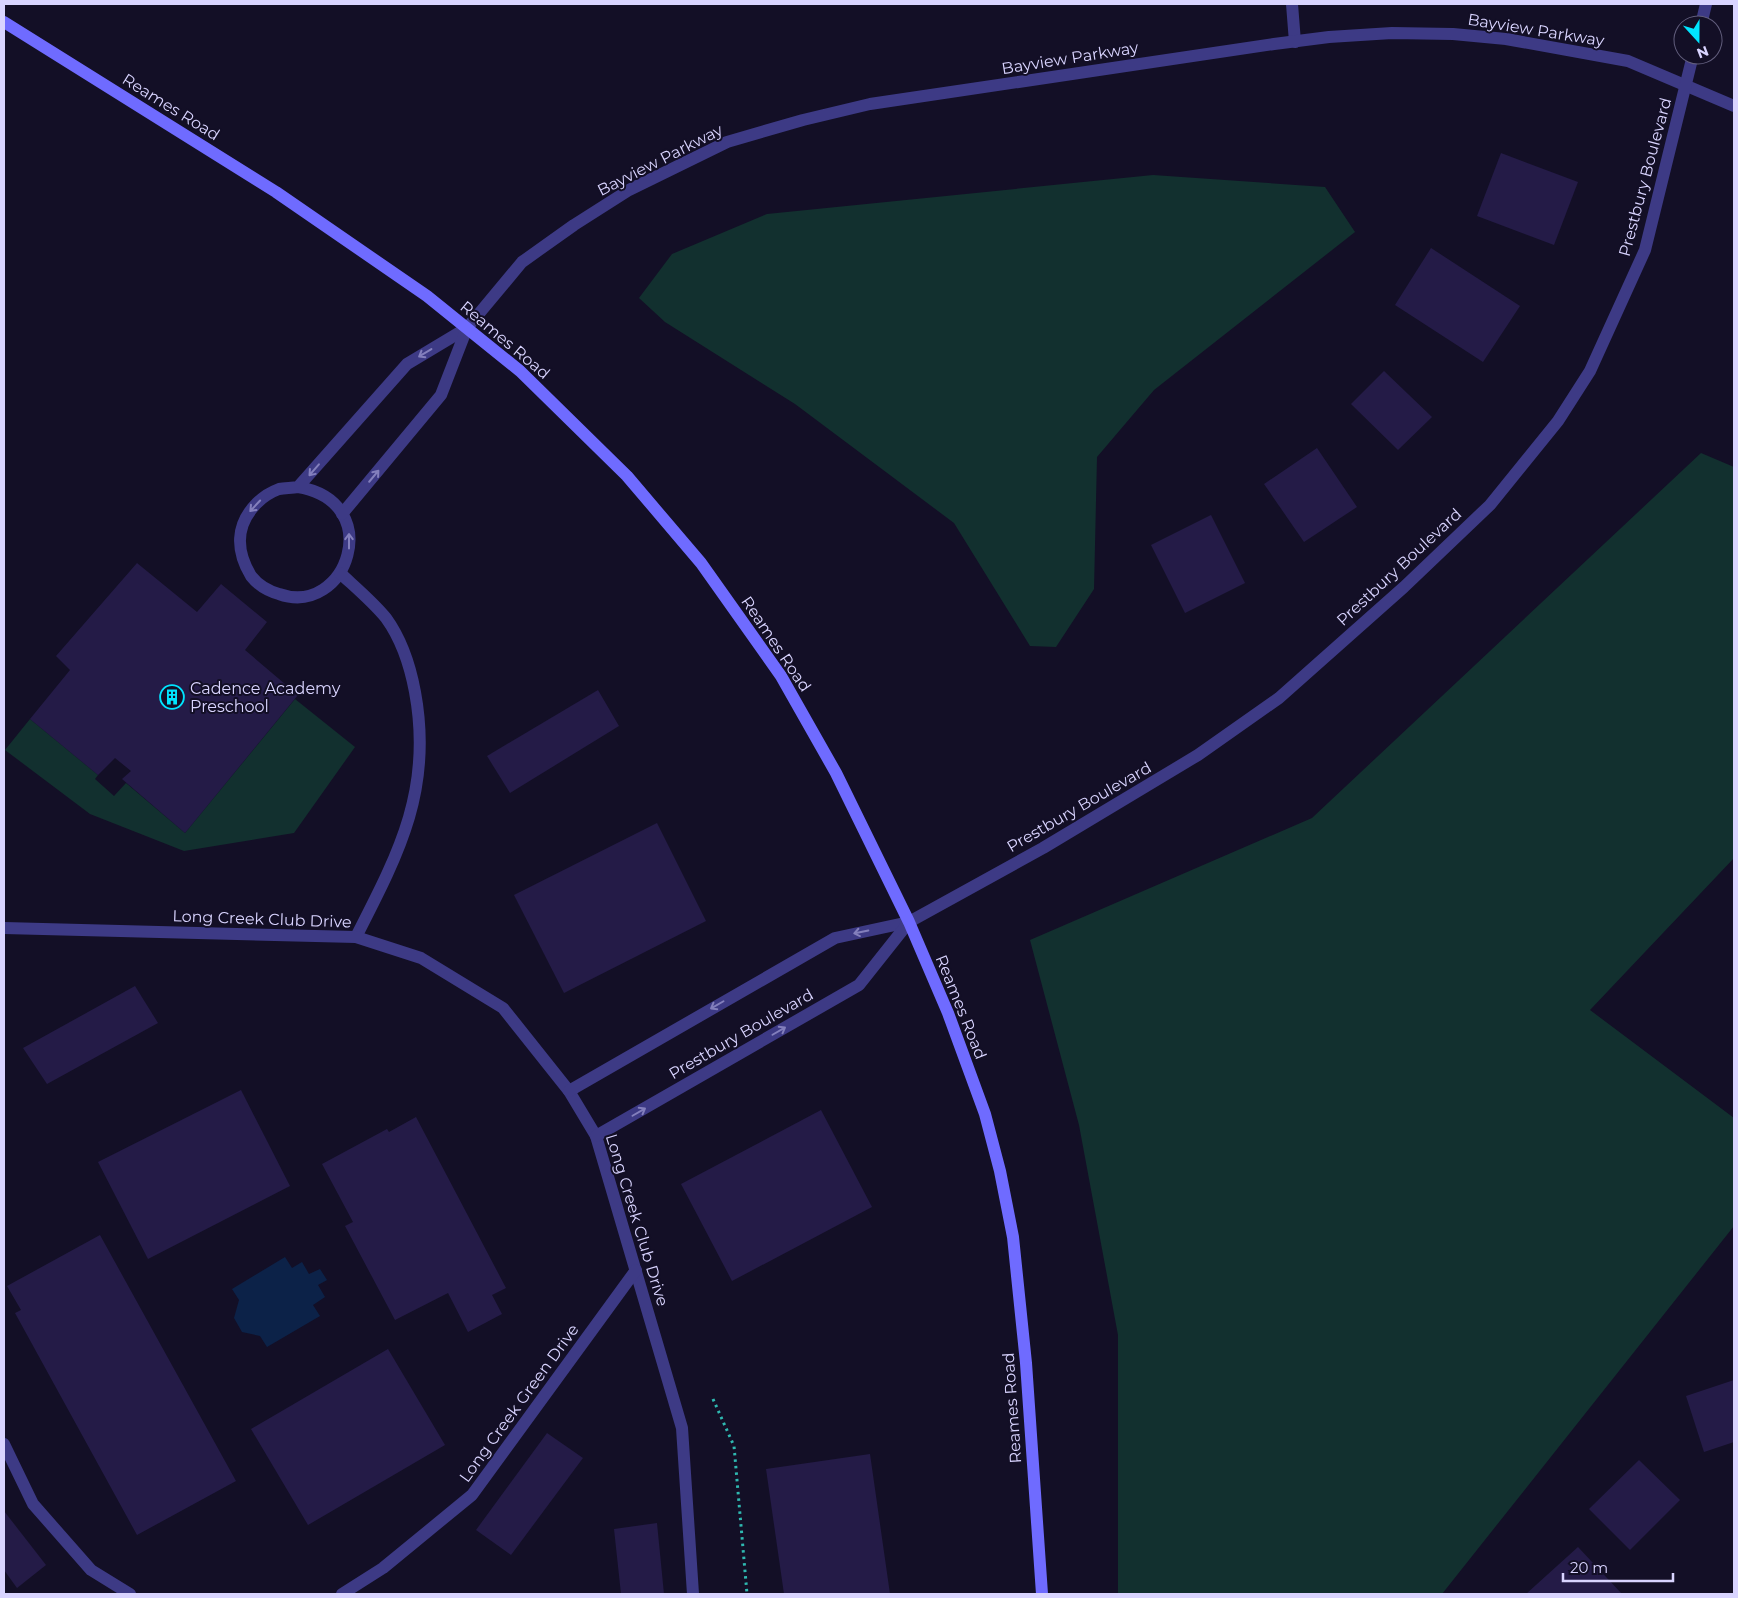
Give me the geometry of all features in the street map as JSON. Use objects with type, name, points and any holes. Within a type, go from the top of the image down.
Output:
[{"type":"main road","name":"Reames Road","points":[[4,22],[276,192],[427,296],[520,371],[628,476],[701,563],[781,676],[836,773],[909,922],[948,1013],[985,1114],[1000,1171],[1013,1237],[1026,1363],[1042,1594]]},
{"type":"street","points":[[1292,4],[1295,42]]},
{"type":"street","name":"Bayview Parkway","points":[[467,328],[522,262],[574,224],[629,190],[727,142],[803,120],[870,104],[1329,37],[1392,33],[1454,34],[1506,39],[1628,61],[1734,106]]},
{"type":"street","name":"Prestbury Boulevard","points":[[569,1091],[835,938],[909,922],[1043,848],[1198,755],[1279,698],[1404,587],[1490,505],[1558,421],[1590,371],[1645,250],[1691,65]]},
{"type":"street","points":[[298,487],[407,364],[467,328]]},
{"type":"street","points":[[342,514],[441,395],[467,328]]},
{"type":"street","points":[[298,487],[311,489],[324,495],[334,503],[342,514],[349,530],[350,547],[346,565],[336,579],[322,591],[304,597],[285,597],[268,591],[254,579],[244,563],[240,545],[242,527],[250,510],[263,497],[280,489],[298,487]]},
{"type":"street","points":[[340,572],[386,618],[400,641],[411,671],[421,736],[415,795],[406,829],[390,871],[356,937]]},
{"type":"street","name":"Prestbury Boulevard","points":[[596,1136],[859,985],[909,922]]},
{"type":"street","name":"Long Creek Club Drive","points":[[4,928],[356,937],[421,958],[503,1008],[569,1091],[596,1136],[682,1428],[693,1594]]},
{"type":"street","name":"Long Creek Green Drive","points":[[342,1594],[383,1568],[472,1495],[636,1270]]},
{"type":"street","points":[[4,1444],[33,1504],[91,1570],[130,1594]]},
{"type":"path","points":[[712,1399],[734,1446],[747,1594]]},
{"type":"green space","points":[[1153,175],[1325,187],[1355,232],[1154,390],[1097,457],[1094,589],[1056,647],[1030,646],[954,523],[795,404],[665,322],[639,298],[672,254],[767,214]]},
{"type":"green space","points":[[1701,453],[1734,467],[1734,858],[1590,1010],[1734,1118],[1734,1226],[1442,1594],[1118,1594],[1118,1335],[1079,1125],[1030,940],[1312,818]]},
{"type":"green space","points":[[295,699],[355,747],[294,833],[184,851],[90,814],[5,750],[30,719],[98,775],[95,779],[114,796],[126,783],[185,833]]},
{"type":"water","points":[[285,1257],[292,1268],[302,1262],[309,1274],[320,1269],[327,1280],[318,1285],[325,1297],[313,1305],[320,1316],[267,1347],[260,1336],[242,1332],[234,1318],[239,1300],[232,1289]]},
{"type":"building","points":[[1501,153],[1578,182],[1554,245],[1477,216]]},
{"type":"building","points":[[1431,248],[1520,306],[1483,362],[1395,305]]},
{"type":"building","points":[[1384,371],[1432,417],[1398,450],[1351,404]]},
{"type":"building","points":[[1317,448],[1357,507],[1304,542],[1264,484]]},
{"type":"building","points":[[1211,515],[1245,583],[1185,613],[1151,545]]},
{"type":"building","name":"Cadence Academy Preschool","points":[[137,563],[197,612],[221,584],[267,622],[245,650],[298,695],[185,833],[122,779],[131,771],[115,758],[98,775],[30,719],[70,670],[56,656]]},
{"type":"building","points":[[598,690],[619,726],[510,793],[487,756]]},
{"type":"building","points":[[657,823],[706,921],[564,993],[514,895]]},
{"type":"building","points":[[135,986],[158,1023],[47,1084],[23,1048]]},
{"type":"building","points":[[241,1090],[290,1186],[148,1259],[98,1162]]},
{"type":"building","points":[[821,1110],[872,1207],[732,1281],[681,1184]]},
{"type":"building","points":[[416,1117],[506,1288],[492,1295],[502,1314],[468,1332],[448,1293],[395,1320],[345,1226],[353,1222],[322,1164],[387,1129],[389,1132]]},
{"type":"building","points":[[100,1235],[236,1481],[137,1535],[15,1313],[21,1310],[7,1286]]},
{"type":"building","points":[[388,1349],[445,1445],[308,1525],[251,1429]]},
{"type":"building","points":[[1734,1380],[1734,1442],[1704,1452],[1686,1396]]},
{"type":"building","points":[[547,1433],[583,1458],[511,1555],[476,1530]]},
{"type":"building","points":[[870,1454],[890,1594],[784,1594],[766,1469]]},
{"type":"building","points":[[1639,1460],[1680,1500],[1630,1550],[1589,1509]]},
{"type":"building","points":[[4,1511],[46,1565],[17,1588],[4,1570]]},
{"type":"building","points":[[657,1523],[664,1594],[621,1594],[614,1529]]},
{"type":"building","points":[[1578,1547],[1622,1594],[1526,1594]]},
{"type":"place","name":"Cadence Academy Preschool","points":[[172,697]]}]
